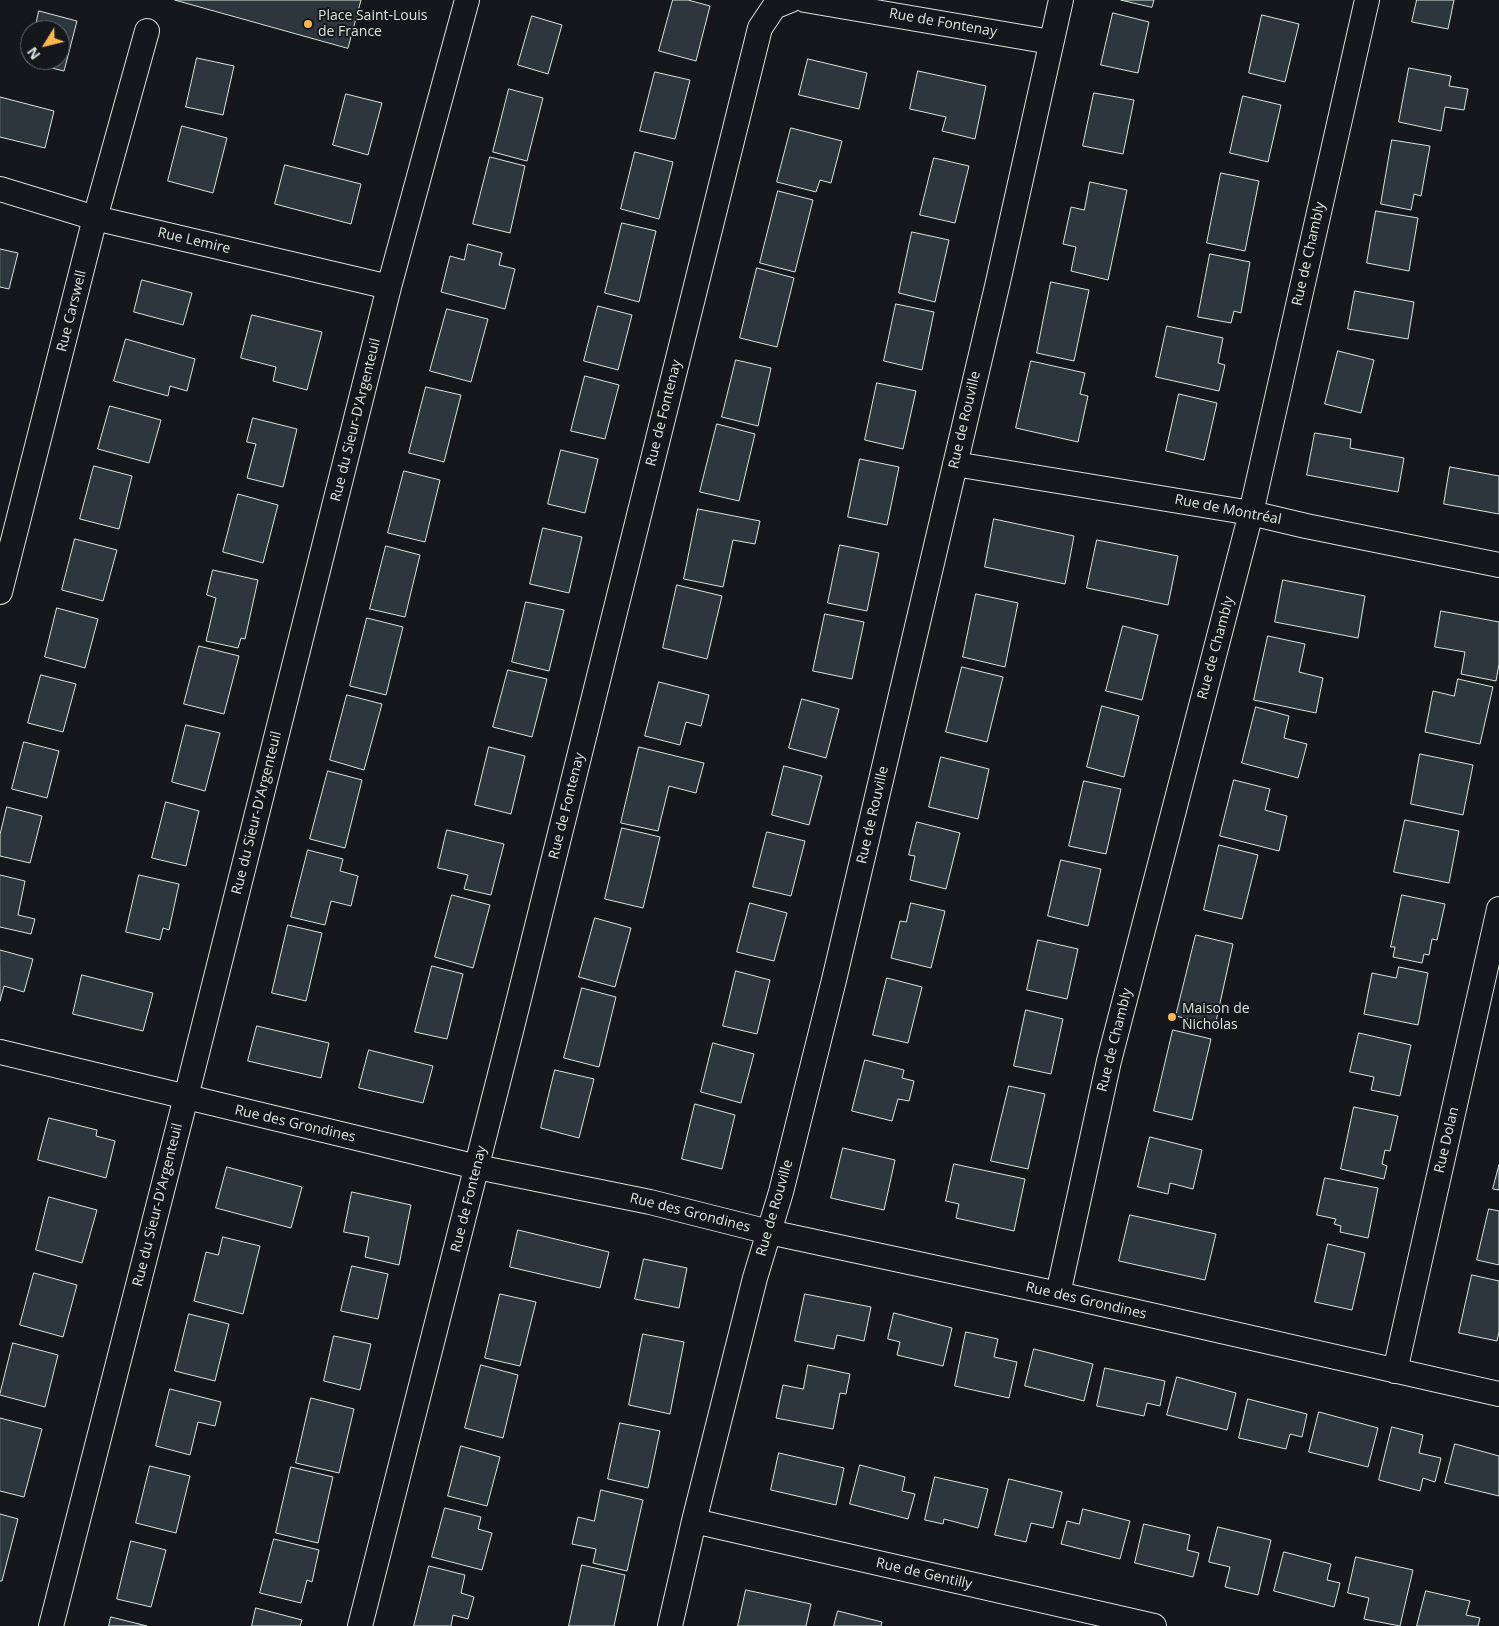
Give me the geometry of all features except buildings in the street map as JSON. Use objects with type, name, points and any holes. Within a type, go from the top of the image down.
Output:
[{"type":"street","name":"Rue du Sieur-D'Argenteuil","points":[[51,1626],[389,287],[466,0]]},
{"type":"street","name":"Rue de Fontenay","points":[[360,1626],[477,1167],[760,28],[774,7],[791,0]]},
{"type":"street","name":"Rue de Fontenay","points":[[805,0],[1051,42]]},
{"type":"street","name":"Rue de Rouville","points":[[670,1626],[694,1521],[755,1278],[781,1192],[834,980],[998,282],[1061,0]]},
{"type":"street","name":"Rue de Chambly","points":[[1058,1294],[1108,1061],[1251,513],[1367,0]]},
{"type":"street","name":"Rue Carswell","points":[[0,592],[95,218],[147,31]]},
{"type":"street","name":"Rue Lemire","points":[[0,189],[95,218],[389,287]]},
{"type":"street","name":"Rue de Montréal","points":[[955,464],[1251,513],[1499,565]]},
{"type":"street","name":"Rue Dolan","points":[[1395,1370],[1499,909]]},
{"type":"street","name":"Rue des Grondines","points":[[0,1052],[477,1167],[650,1202],[769,1232],[1058,1294],[1499,1394]]},
{"type":"street","name":"Rue de Gentilly","points":[[694,1521],[1154,1626]]},
{"type":"place","name":"Place Saint-Louis de France","points":[[308,24]]},
{"type":"place","name":"Maison de Nicholas","points":[[1172,1017]]}]
